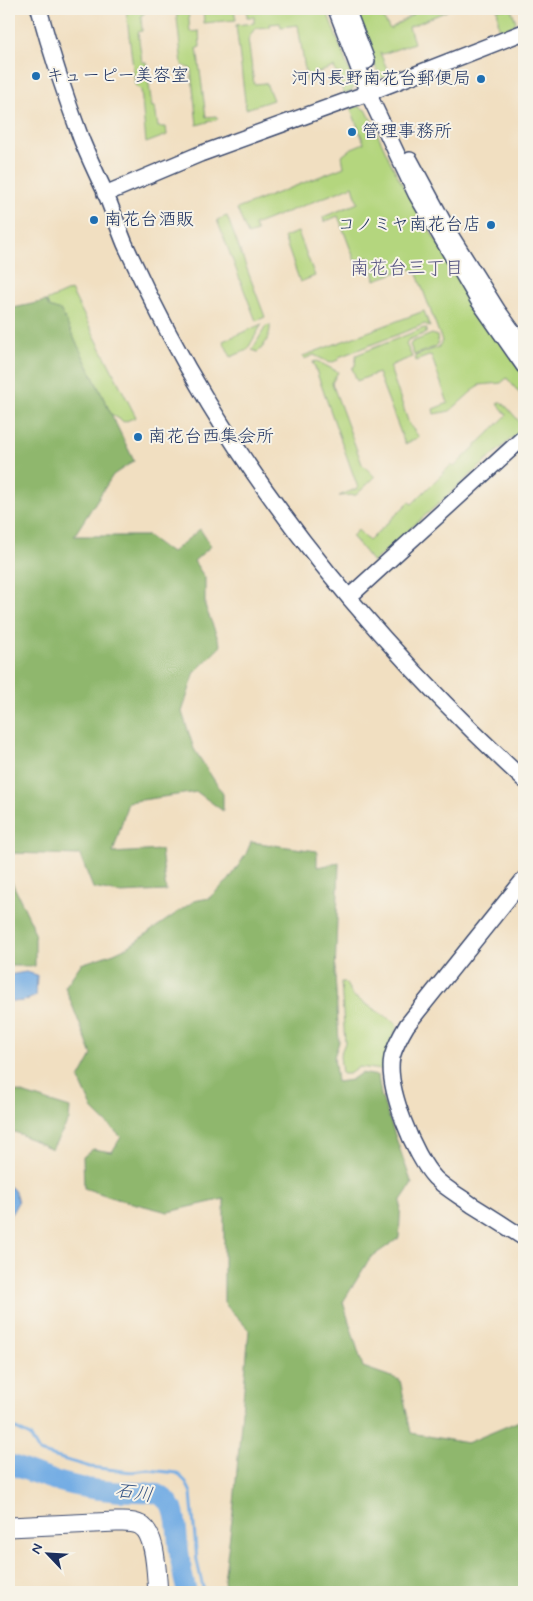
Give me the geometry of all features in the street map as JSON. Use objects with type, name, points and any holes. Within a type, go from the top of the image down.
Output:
[{"type":"main road","points":[[9,1527],[116,1522],[140,1525],[149,1534],[153,1546],[158,1592]]},
{"type":"street","points":[[39,9],[72,114],[125,243],[179,352],[210,405],[269,494],[349,597],[391,647],[432,690],[524,780]]},
{"type":"street","points":[[336,9],[416,194],[478,300],[524,366]]},
{"type":"street","points":[[348,9],[373,92],[451,236],[498,311],[524,347]]},
{"type":"street","points":[[105,194],[200,154],[373,92],[524,32]]},
{"type":"street","points":[[349,597],[524,437]]},
{"type":"street","points":[[524,879],[407,1026],[392,1057],[391,1075],[400,1108],[418,1154],[426,1168],[446,1187],[524,1238]]},
{"type":"green space","points":[[126,9],[144,9],[144,14],[141,15],[142,31],[138,32],[142,62],[146,62],[152,107],[155,107],[158,127],[166,127],[167,135],[146,143],[141,90],[135,85]]},
{"type":"green space","points":[[176,9],[188,9],[190,32],[199,31],[200,47],[197,48],[206,117],[216,116],[218,119],[197,125],[191,69],[182,65]]},
{"type":"green space","points":[[203,9],[234,9],[236,20],[204,23]]},
{"type":"green space","points":[[247,9],[326,9],[355,86],[351,91],[344,94],[334,67],[314,74],[315,80],[307,83],[298,25],[281,27],[280,23],[270,24],[270,27],[255,28],[248,39],[254,84],[266,83],[273,100],[246,109],[236,25],[254,23],[254,17],[247,17]]},
{"type":"green space","points":[[353,9],[373,9],[377,17],[381,15],[390,29],[421,9],[446,9],[447,11],[409,27],[414,43],[383,54],[380,53],[391,78],[387,79],[379,76]]},
{"type":"green space","points":[[497,9],[511,9],[516,21],[514,25],[500,32]]},
{"type":"green space","points":[[358,106],[367,111],[409,197],[491,329],[524,375],[524,399],[507,378],[501,383],[479,385],[450,411],[434,414],[433,409],[448,403],[431,355],[416,361],[415,356],[439,347],[442,341],[417,274],[409,268],[375,280],[373,265],[369,257],[355,261],[338,216],[324,222],[323,217],[358,203],[353,186],[254,225],[257,232],[248,235],[237,209],[344,167],[342,156],[352,148],[364,143],[351,109]]},
{"type":"green space","points":[[227,216],[265,317],[256,321],[217,220]]},
{"type":"green space","points":[[298,232],[315,276],[300,282],[284,237]]},
{"type":"green space","points":[[71,290],[136,417],[124,422],[111,414],[83,356],[46,301]]},
{"type":"green space","points":[[46,301],[49,307],[61,311],[134,461],[113,475],[74,536],[148,536],[171,553],[200,529],[211,546],[194,561],[205,578],[205,606],[221,646],[195,672],[182,712],[194,749],[223,794],[223,811],[197,792],[128,802],[113,853],[161,850],[166,891],[119,893],[93,888],[80,855],[9,853],[9,309]]},
{"type":"green space","points":[[424,311],[430,327],[425,324],[339,357],[338,360],[330,363],[314,355],[304,359],[303,356]]},
{"type":"green space","points":[[262,324],[247,350],[231,357],[223,341]]},
{"type":"green space","points":[[270,325],[267,340],[263,347],[258,352],[252,350],[266,326]]},
{"type":"green space","points":[[424,328],[427,329],[426,333],[408,340],[406,344],[412,357],[392,365],[390,368],[409,424],[419,437],[405,444],[378,373],[357,381],[352,368],[355,366],[356,355]]},
{"type":"green space","points":[[432,334],[437,336],[438,344],[414,355],[410,345],[412,342]]},
{"type":"green space","points":[[317,361],[338,372],[332,383],[362,464],[375,477],[356,495],[339,496],[358,488],[313,362]]},
{"type":"green space","points":[[497,403],[505,405],[524,427],[373,562],[352,536],[358,530],[369,541],[409,502],[412,504],[451,465],[454,467],[507,415]]},
{"type":"green space","points":[[251,842],[317,851],[317,867],[339,863],[335,975],[339,1042],[334,1057],[337,1082],[351,1080],[361,1073],[378,1076],[381,1095],[412,1184],[401,1200],[399,1238],[370,1258],[343,1302],[363,1367],[400,1380],[411,1433],[467,1443],[524,1419],[524,1592],[225,1592],[224,1580],[234,1504],[249,1330],[224,1303],[224,1199],[168,1212],[117,1199],[84,1188],[83,1157],[93,1149],[112,1152],[121,1137],[93,1110],[79,1079],[92,1055],[65,987],[81,964],[129,946],[194,901],[209,898],[229,880],[246,854]]},
{"type":"green space","points":[[9,876],[32,924],[35,937],[35,966],[9,966]]},
{"type":"green space","points":[[341,982],[345,982],[353,996],[396,1023],[397,1028],[385,1055],[383,1070],[359,1067],[349,1074],[342,1074],[340,1055],[345,1043]]},
{"type":"green space","points":[[9,1089],[70,1108],[69,1120],[52,1149],[15,1132],[9,1134]]},
{"type":"water","points":[[26,972],[37,975],[36,996],[20,1002],[9,1000],[9,975]]},
{"type":"water","points":[[9,1186],[14,1191],[18,1202],[9,1218]]},
{"type":"waterway","points":[[9,1429],[16,1429],[30,1436],[39,1452],[90,1467],[132,1472],[148,1470],[177,1473],[186,1482],[191,1493],[197,1561],[204,1592]]},
{"type":"waterway","name":"石川","points":[[9,1466],[12,1465],[48,1478],[85,1488],[117,1492],[151,1493],[165,1498],[174,1513],[181,1568],[187,1592]]},
{"type":"place","name":"キューピー美容室","points":[[36,76]]},
{"type":"place","name":"河内長野南花台郵便局","points":[[481,79]]},
{"type":"place","name":"管理事務所","points":[[352,132]]},
{"type":"place","name":"南花台酒販","points":[[94,220]]},
{"type":"place","name":"コノミヤ南花台店","points":[[491,225]]},
{"type":"place","name":"南花台西集会所","points":[[138,437]]},
{"type":"district","name":"南花台三丁目","points":[[407,268]]}]
